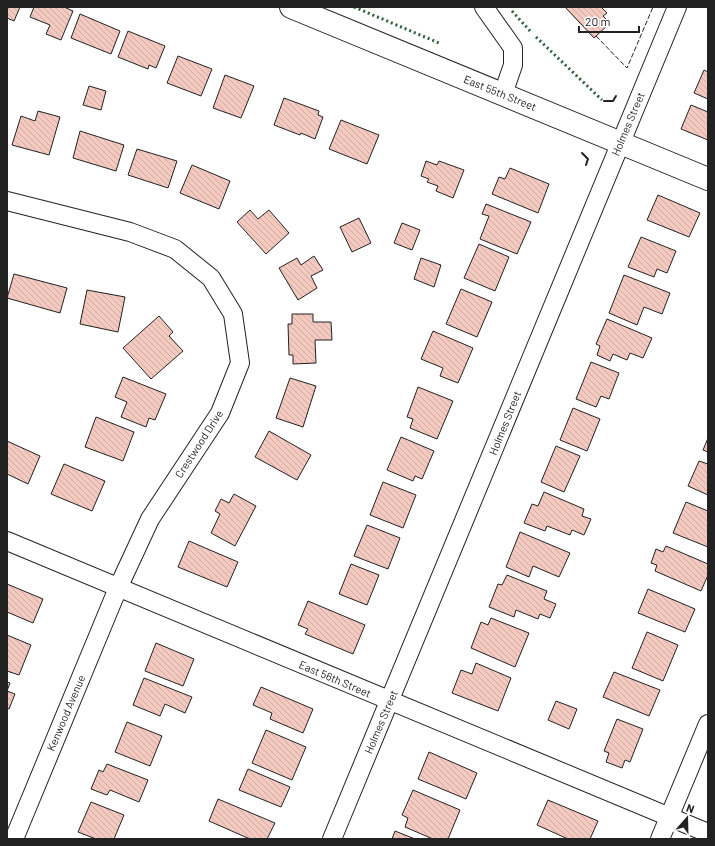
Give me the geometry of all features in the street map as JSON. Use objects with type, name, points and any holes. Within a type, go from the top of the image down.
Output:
[{"type":"main road","name":"East 55th Street","points":[[291,7],[708,179]]},
{"type":"street","points":[[484,7],[513,48],[514,65],[503,94]]},
{"type":"street","name":"Holmes Street","points":[[332,839],[677,7]]},
{"type":"street","name":"Crestwood Drive","points":[[7,201],[130,232],[175,249],[211,278],[233,314],[240,363],[238,373],[220,414],[150,519],[118,588]]},
{"type":"street","name":"East 56th Street","points":[[7,541],[390,702],[708,833]]},
{"type":"street","name":"Kenwood Avenue","points":[[14,839],[118,588]]},
{"type":"street","points":[[660,839],[708,724]]},
{"type":"building","points":[[7,7],[20,7],[14,21],[7,18]]},
{"type":"building","points":[[34,7],[64,7],[73,11],[61,40],[46,34],[50,25],[30,17]]},
{"type":"building","points":[[565,7],[601,7],[607,13],[603,16],[610,23],[594,38]]},
{"type":"building","points":[[80,14],[120,31],[111,54],[71,38]]},
{"type":"building","points":[[128,31],[165,46],[156,68],[149,65],[148,69],[118,57]]},
{"type":"building","points":[[178,56],[212,69],[201,96],[167,83]]},
{"type":"building","points":[[704,70],[708,72],[708,99],[694,93]]},
{"type":"building","points":[[225,75],[254,86],[241,118],[213,108]]},
{"type":"building","points":[[89,86],[106,91],[101,110],[83,105]]},
{"type":"building","points":[[284,98],[319,111],[318,115],[323,117],[315,139],[274,125]]},
{"type":"building","points":[[691,105],[708,112],[708,140],[681,129]]},
{"type":"building","points":[[38,111],[60,117],[49,155],[12,145],[21,116],[35,121]]},
{"type":"building","points":[[341,120],[379,135],[367,164],[329,149]]},
{"type":"building","points":[[80,131],[124,145],[116,171],[73,158]]},
{"type":"building","points":[[137,149],[177,161],[168,188],[128,175]]},
{"type":"building","points":[[426,161],[437,165],[439,161],[464,170],[453,198],[436,191],[438,186],[427,182],[429,179],[421,176]]},
{"type":"building","points":[[192,165],[230,181],[219,209],[180,193]]},
{"type":"building","points":[[510,168],[549,184],[538,213],[492,194],[499,177],[505,179]]},
{"type":"building","points":[[658,195],[700,213],[689,237],[647,220]]},
{"type":"building","points":[[486,204],[531,222],[517,254],[480,239],[489,216],[482,214]]},
{"type":"building","points":[[250,210],[258,219],[269,210],[289,233],[266,254],[237,222]]},
{"type":"building","points":[[359,218],[371,243],[352,252],[340,227]]},
{"type":"building","points":[[402,223],[420,230],[412,250],[394,243]]},
{"type":"building","points":[[641,237],[676,251],[667,273],[657,269],[654,277],[628,267]]},
{"type":"building","points":[[479,244],[509,257],[495,291],[464,278]]},
{"type":"building","points":[[314,256],[323,270],[311,276],[317,288],[298,300],[279,268],[297,258],[301,265]]},
{"type":"building","points":[[421,258],[441,265],[434,287],[414,279]]},
{"type":"building","points":[[14,274],[67,288],[60,313],[7,298]]},
{"type":"building","points":[[624,275],[670,293],[662,314],[644,307],[637,325],[609,313]]},
{"type":"building","points":[[461,289],[492,302],[477,337],[446,324]]},
{"type":"building","points":[[87,290],[125,297],[118,332],[80,324]]},
{"type":"building","points":[[292,314],[313,314],[313,322],[331,322],[332,340],[315,340],[316,363],[293,364],[293,355],[289,355],[288,324],[292,324]]},
{"type":"building","points":[[159,316],[173,332],[169,336],[183,351],[151,379],[123,348]]},
{"type":"building","points":[[607,319],[652,338],[643,358],[630,353],[627,360],[613,354],[610,361],[597,355],[600,346],[596,344]]},
{"type":"building","points":[[433,331],[473,348],[458,383],[440,376],[443,368],[421,359]]},
{"type":"building","points":[[591,362],[619,373],[609,399],[601,396],[596,407],[576,399]]},
{"type":"building","points":[[123,377],[166,394],[155,420],[149,418],[146,427],[121,417],[127,402],[115,397]]},
{"type":"building","points":[[290,378],[316,386],[303,427],[276,418]]},
{"type":"building","points":[[418,387],[453,401],[437,439],[410,428],[413,419],[407,417]]},
{"type":"building","points":[[573,408],[600,419],[587,451],[560,440]]},
{"type":"building","points":[[96,417],[134,432],[123,461],[85,447]]},
{"type":"building","points":[[269,431],[311,455],[297,480],[255,457]]},
{"type":"building","points":[[401,437],[434,451],[422,479],[415,476],[413,481],[387,470]]},
{"type":"building","points":[[708,438],[708,452],[703,450]]},
{"type":"building","points":[[7,441],[40,456],[28,484],[7,474]]},
{"type":"building","points":[[556,446],[580,456],[564,492],[541,482]]},
{"type":"building","points":[[699,461],[708,464],[708,495],[688,486]]},
{"type":"building","points":[[64,464],[105,481],[92,511],[51,494]]},
{"type":"building","points":[[383,482],[416,495],[403,528],[370,515]]},
{"type":"building","points":[[544,492],[584,509],[582,516],[591,519],[584,535],[572,530],[570,535],[547,526],[545,531],[524,523],[532,504],[538,506]]},
{"type":"building","points":[[234,494],[256,506],[235,546],[211,533],[220,514],[215,511],[221,499],[229,503]]},
{"type":"building","points":[[686,502],[708,511],[708,547],[673,533]]},
{"type":"building","points":[[367,525],[400,538],[388,569],[354,556]]},
{"type":"building","points":[[520,532],[570,553],[559,577],[533,566],[529,577],[506,567]]},
{"type":"building","points":[[189,541],[238,562],[227,587],[178,567]]},
{"type":"building","points":[[666,546],[708,564],[708,575],[701,591],[655,571],[657,565],[651,563],[656,549],[663,552]]},
{"type":"building","points":[[351,564],[379,575],[367,605],[339,594]]},
{"type":"building","points":[[507,575],[547,591],[544,599],[556,604],[550,618],[540,614],[538,619],[516,610],[514,617],[489,607],[498,584],[502,585]]},
{"type":"building","points":[[7,584],[43,599],[33,623],[7,612]]},
{"type":"building","points":[[648,589],[695,609],[685,632],[638,613]]},
{"type":"building","points":[[308,601],[365,625],[353,654],[305,634],[308,629],[298,625]]},
{"type":"building","points":[[491,618],[529,633],[515,667],[471,648],[481,622],[488,625]]},
{"type":"building","points":[[647,632],[678,645],[663,681],[632,668]]},
{"type":"building","points":[[7,635],[31,645],[19,675],[7,671]]},
{"type":"building","points":[[156,643],[194,659],[183,686],[145,671]]},
{"type":"building","points":[[476,663],[511,678],[498,711],[452,693],[461,670],[472,674]]},
{"type":"building","points":[[614,672],[660,690],[649,716],[603,697]]},
{"type":"building","points":[[144,678],[192,697],[185,713],[165,704],[160,716],[133,705]]},
{"type":"building","points":[[7,682],[10,683],[7,691]]},
{"type":"building","points":[[261,687],[313,709],[303,733],[270,719],[272,713],[253,705]]},
{"type":"building","points":[[7,691],[15,694],[9,709],[7,708]]},
{"type":"building","points":[[556,701],[577,709],[569,729],[548,720]]},
{"type":"building","points":[[617,719],[643,729],[630,762],[625,760],[622,768],[606,762],[609,753],[604,751]]},
{"type":"building","points":[[127,722],[162,736],[150,766],[115,752]]},
{"type":"building","points":[[266,730],[306,747],[292,780],[252,763]]},
{"type":"building","points":[[429,752],[477,773],[466,799],[418,779]]},
{"type":"building","points":[[107,764],[148,780],[139,802],[110,790],[107,795],[91,789],[99,770],[103,772]]},
{"type":"building","points":[[248,769],[290,787],[281,807],[239,790]]},
{"type":"building","points":[[413,790],[460,810],[448,839],[433,839],[405,827],[408,818],[402,815]]},
{"type":"building","points":[[218,799],[275,823],[267,839],[250,839],[209,821]]},
{"type":"building","points":[[548,800],[598,821],[590,839],[568,839],[537,825]]},
{"type":"building","points":[[91,802],[124,815],[114,839],[96,839],[78,832]]},
{"type":"building","points":[[395,831],[415,839],[392,839]]},
{"type":"hedge","points":[[354,7],[439,43]]},
{"type":"hedge","points":[[512,11],[530,31]]},
{"type":"hedge","points":[[536,37],[602,100]]},
{"type":"fence","points":[[596,36],[627,68],[653,7]]},
{"type":"wall","points":[[604,101],[613,101],[616,96]]},
{"type":"wall","points":[[582,153],[588,159],[586,165]]}]
